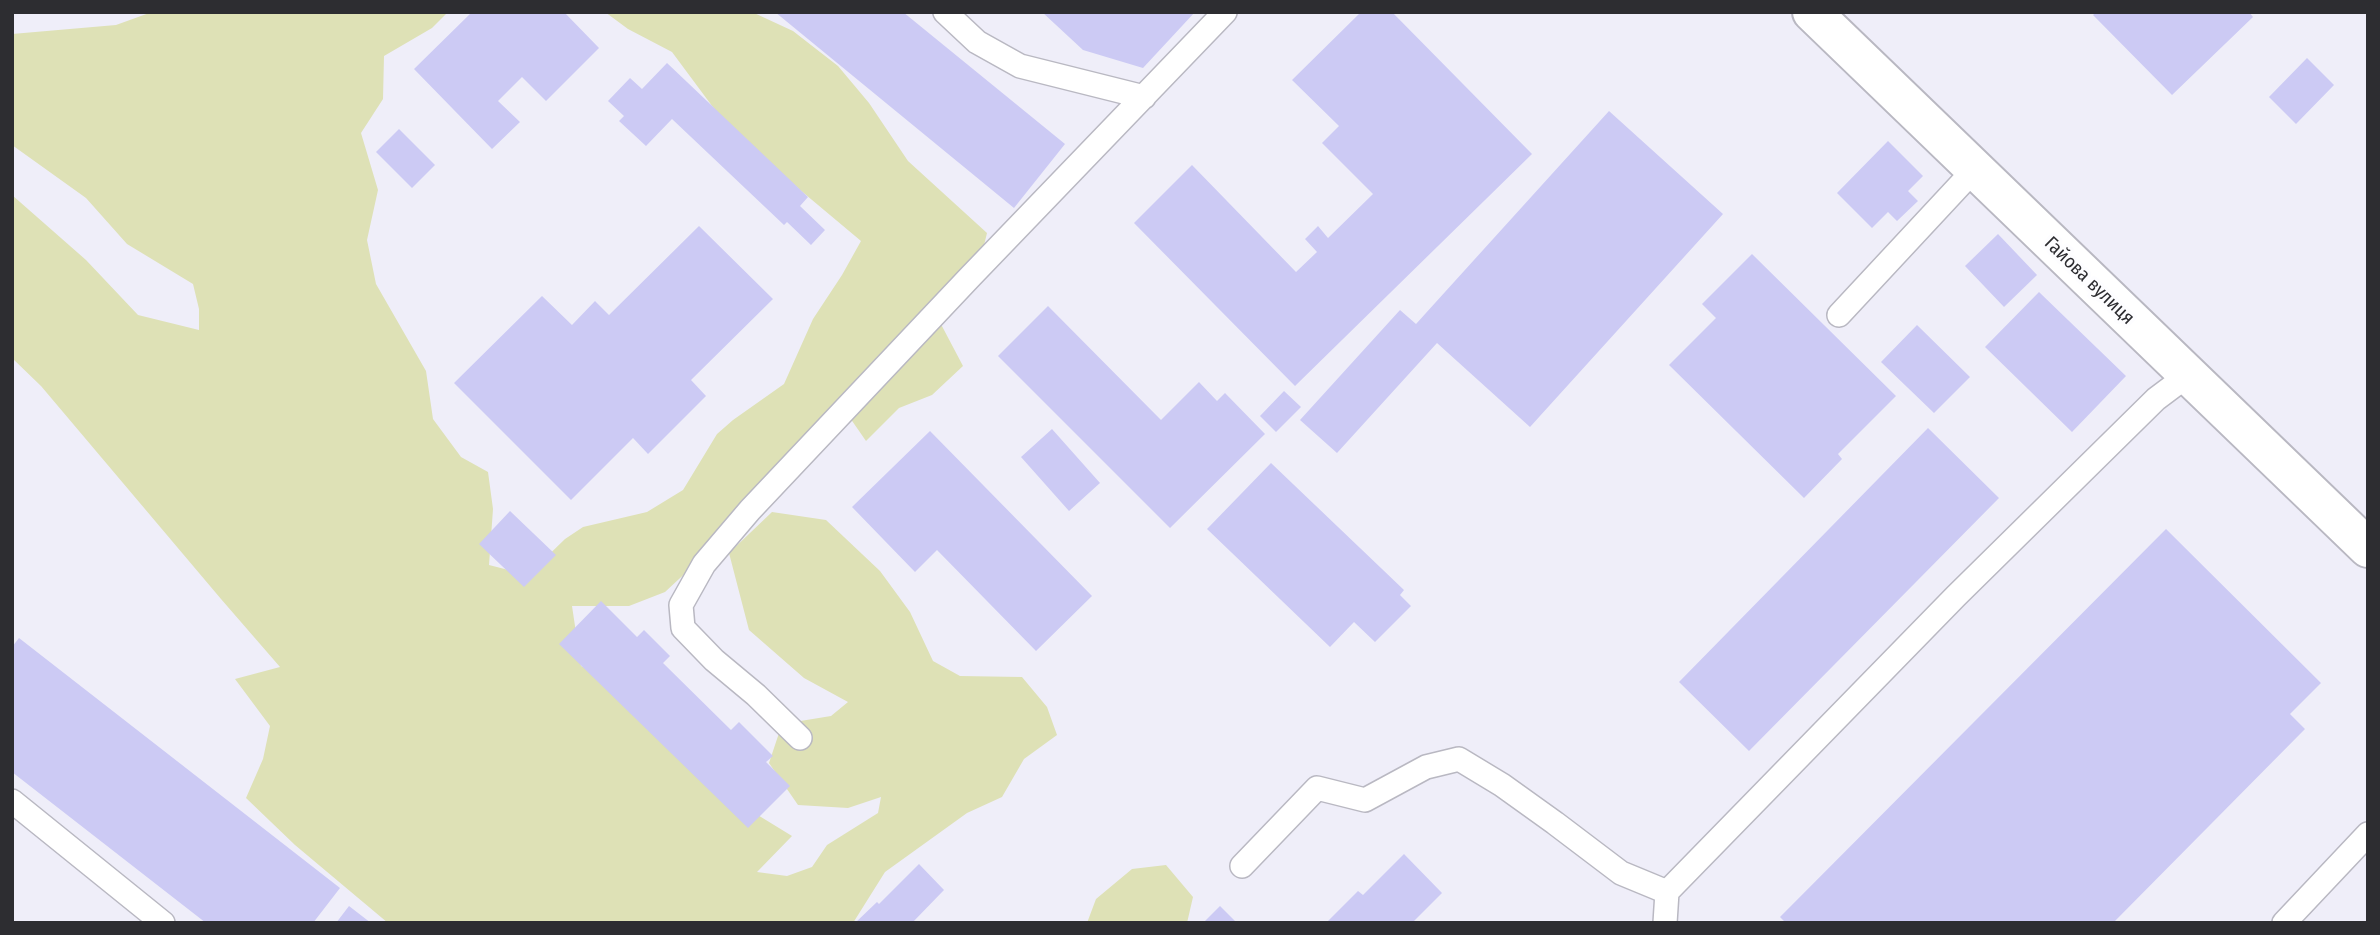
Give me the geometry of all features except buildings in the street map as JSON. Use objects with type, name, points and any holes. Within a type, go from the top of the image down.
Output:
[{"type":"street","name":"Гайова вулиця","points":[[1812,12],[2368,548]]},
{"type":"lane","points":[[945,12],[977,42],[1020,66],[1144,96]]},
{"type":"lane","points":[[800,738],[683,628],[681,605],[704,564],[750,510],[1225,12]]},
{"type":"lane","points":[[1839,315],[1974,170]]},
{"type":"lane","points":[[1665,923],[1667,892],[1956,596],[2156,399],[2188,375]]},
{"type":"lane","points":[[1242,866],[1317,788],[1365,800],[1426,767],[1459,759],[1502,785],[1621,873],[1667,892]]},
{"type":"lane","points":[[12,801],[163,923]]},
{"type":"lane","points":[[2284,923],[2368,834]]},
{"type":"green space","points":[[152,12],[448,12],[432,28],[384,56],[383,99],[361,133],[378,190],[367,240],[376,284],[426,371],[433,419],[461,457],[488,472],[493,509],[489,565],[528,575],[565,539],[583,527],[647,512],[683,490],[717,434],[784,384],[813,319],[861,241],[787,179],[744,149],[672,52],[628,29],[605,12],[752,12],[793,31],[838,66],[869,103],[908,161],[987,233],[974,286],[934,311],[963,366],[932,395],[899,408],[866,441],[839,402],[748,515],[665,592],[629,606],[572,606],[581,666],[617,679],[730,798],[792,836],[757,872],[787,876],[812,867],[827,845],[878,813],[881,797],[848,808],[798,805],[769,763],[782,724],[831,716],[848,702],[804,678],[749,630],[729,553],[772,512],[826,520],[880,571],[910,612],[933,661],[960,676],[1022,677],[1047,707],[1057,735],[1024,759],[1002,797],[967,813],[885,872],[853,923],[388,923],[295,845],[246,798],[263,759],[270,726],[235,679],[280,667],[41,386],[12,358],[12,195],[86,260],[138,315],[199,330],[199,309],[193,284],[127,244],[86,198],[12,145],[12,34],[116,25]]},
{"type":"green space","points":[[1166,865],[1193,897],[1187,923],[1087,923],[1096,899],[1132,869]]}]
